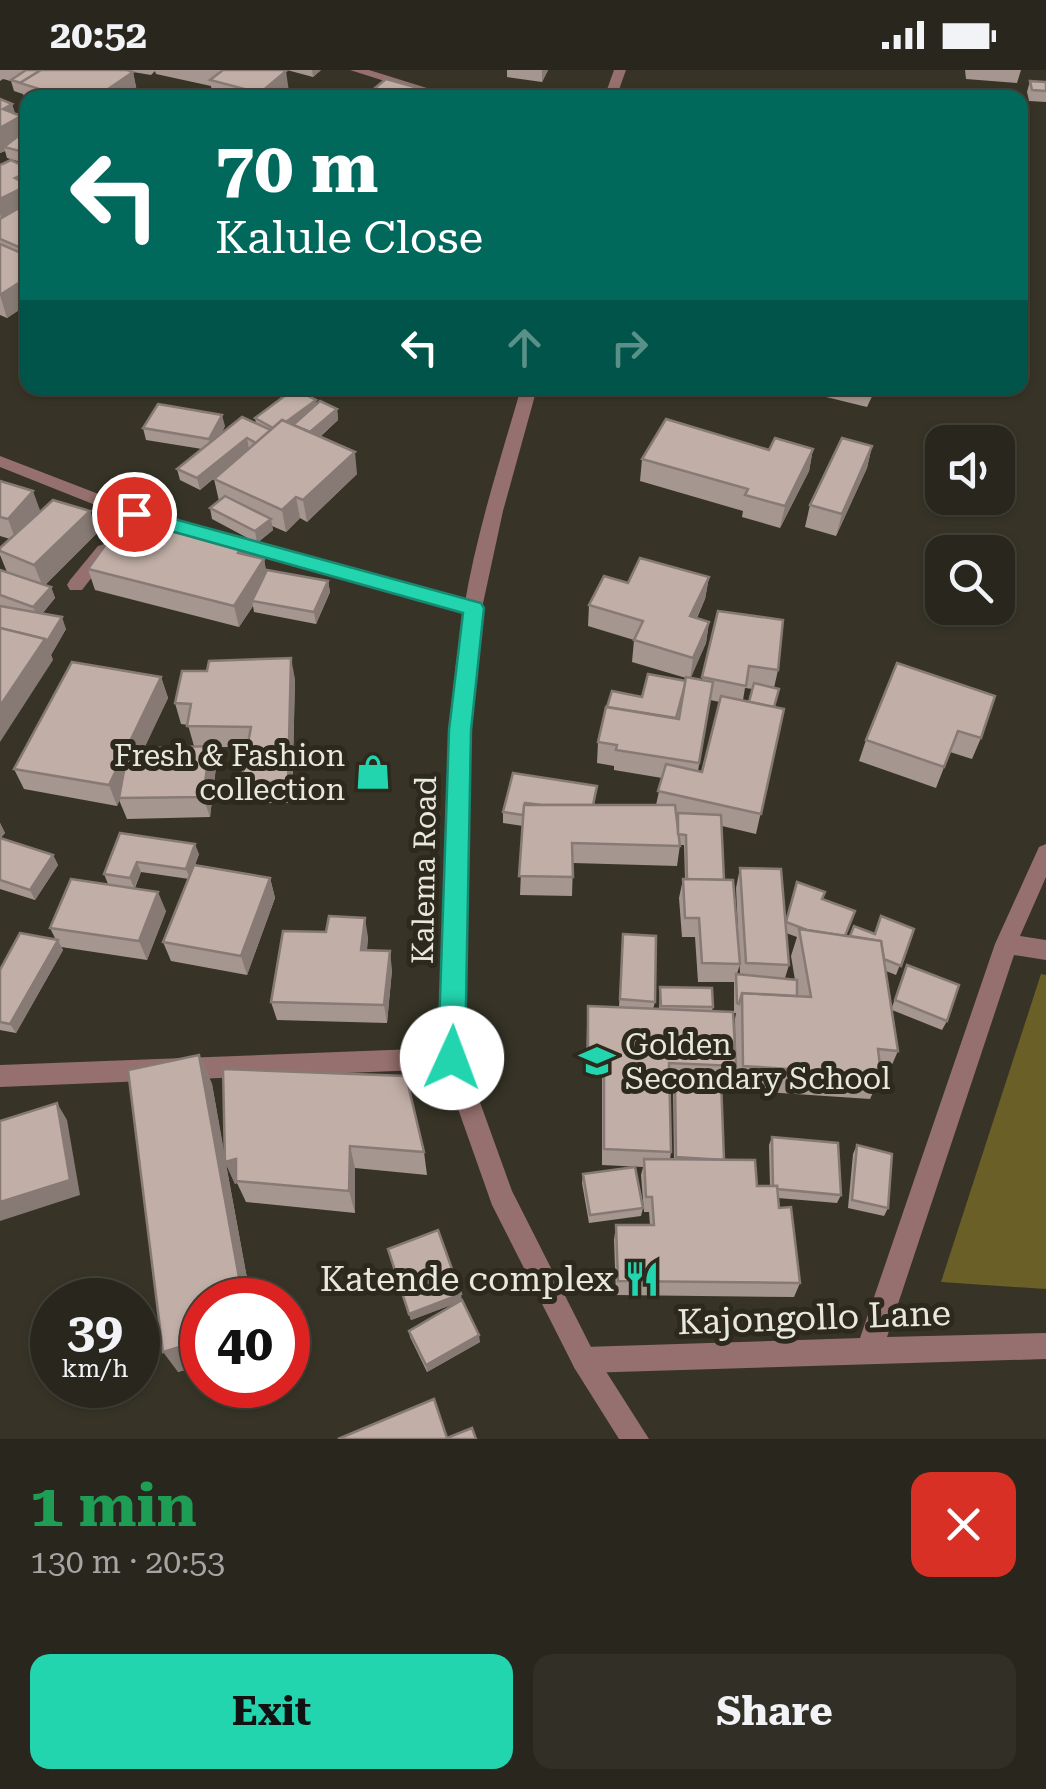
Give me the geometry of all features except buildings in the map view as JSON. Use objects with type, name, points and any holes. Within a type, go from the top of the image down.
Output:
[{"type":"street","points":[[356,70],[425,90]]},
{"type":"street","name":"Kalema Road","points":[[526,395],[494,511],[474,608],[460,730],[452,1058],[501,1196],[584,1360],[635,1439]]},
{"type":"street","points":[[0,461],[134,514],[474,608]]},
{"type":"street","points":[[76,584],[134,514]]},
{"type":"street","points":[[869,1352],[1006,944],[1046,853]]},
{"type":"street","points":[[1006,944],[1046,950]]},
{"type":"street","points":[[0,1076],[452,1058]]},
{"type":"street","name":"Kajongollo Lane","points":[[584,1360],[1046,1346]]},
{"type":"shaded area","points":[[1041,974],[1046,975],[1046,1289],[941,1282]]},
{"type":"place","name":"Fresh & Fashion collection","points":[[373,772]]},
{"type":"place","name":"Golden Secondary School","points":[[597,1061]]},
{"type":"place","name":"Katende complex","points":[[642,1279]]},
{"type":"route","points":[[134,514],[230,544],[474,608],[460,730],[452,1058]]}]
